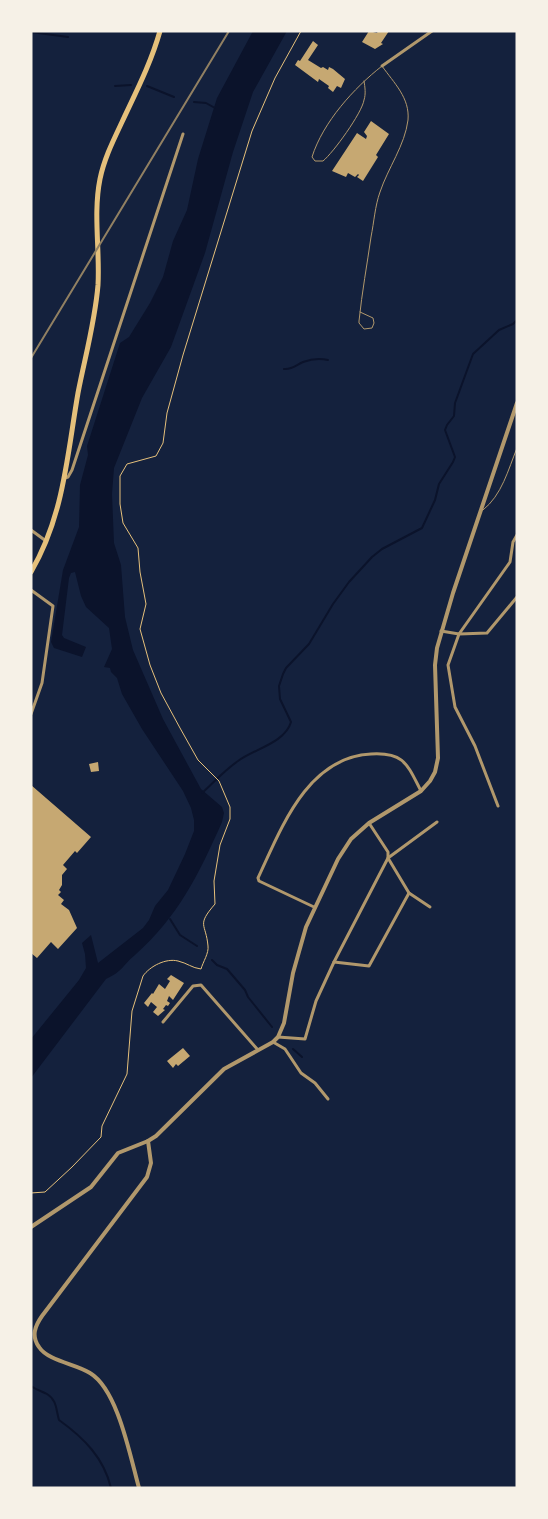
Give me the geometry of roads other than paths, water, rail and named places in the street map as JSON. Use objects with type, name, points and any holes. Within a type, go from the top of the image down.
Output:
[{"type":"main road","points":[[31,572],[46,541],[61,499],[78,394],[94,316],[98,284],[97,219],[100,179],[107,156],[150,62],[160,31]]},
{"type":"street","points":[[382,66],[432,31]]},
{"type":"street","points":[[65,478],[68,477],[72,470],[183,134]]},
{"type":"street","points":[[31,1227],[91,1186],[118,1153],[156,1136],[224,1069],[273,1042],[278,1037],[284,1023],[299,949],[306,926],[338,860],[352,839],[369,823],[421,790],[430,781],[435,772],[438,758],[435,665],[441,631],[517,404]]},
{"type":"street","points":[[31,530],[46,541]]},
{"type":"street","points":[[498,806],[475,746],[455,707],[448,665],[459,634],[510,562],[513,542],[517,535]]},
{"type":"street","points":[[31,591],[53,606],[42,683],[31,714]]},
{"type":"street","points":[[441,631],[459,634],[487,633],[517,596]]},
{"type":"street","points":[[314,907],[259,881],[258,878],[284,822],[302,794],[321,773],[341,761],[363,754],[386,753],[398,757],[408,765],[421,790]]},
{"type":"street","points":[[278,1037],[305,1039],[316,1002],[334,962],[388,858],[437,822]]},
{"type":"street","points":[[369,823],[388,852],[388,858],[409,893],[430,907]]},
{"type":"street","points":[[334,962],[369,966],[409,893]]},
{"type":"street","points":[[164,1022],[193,986],[201,985],[258,1050]]},
{"type":"street","points":[[273,1042],[285,1049],[302,1072],[315,1082],[328,1099]]},
{"type":"street","points":[[140,1488],[116,1410],[106,1388],[88,1371],[46,1354],[37,1346],[34,1334],[35,1327],[42,1316],[147,1176],[151,1163],[148,1141]]},
{"type":"lane","points":[[360,312],[373,318],[373,325],[369,329],[364,329],[360,326],[360,312],[376,204],[403,138],[408,120],[405,99],[382,66],[364,81],[341,108],[316,146],[312,157],[315,161],[323,161],[330,155],[362,109],[365,99],[364,81]]},
{"type":"lane","points":[[479,514],[489,505],[500,489],[517,448]]},
{"type":"water","points":[[253,31],[287,31],[253,92],[233,152],[205,253],[171,347],[142,398],[114,468],[112,494],[114,543],[121,565],[125,617],[133,650],[163,719],[201,789],[222,807],[224,813],[222,822],[196,877],[164,926],[119,971],[106,979],[31,1078],[31,1039],[79,980],[86,968],[82,943],[91,935],[98,963],[143,928],[155,906],[168,890],[194,831],[191,808],[183,791],[142,729],[122,694],[117,678],[110,668],[104,667],[112,649],[109,628],[86,607],[75,572],[71,573],[69,578],[62,635],[64,638],[86,647],[82,657],[54,648],[51,642],[63,570],[79,527],[80,485],[88,455],[87,446],[120,343],[129,337],[150,303],[163,277],[173,241],[187,210],[198,159],[217,98]]},
{"type":"waterway","points":[[31,32],[68,37]]},
{"type":"waterway","points":[[115,86],[131,85]]},
{"type":"waterway","points":[[147,86],[174,97]]},
{"type":"waterway","points":[[194,102],[206,103],[215,108]]},
{"type":"waterway","points":[[202,793],[233,765],[276,740],[288,729],[291,722],[280,699],[279,686],[286,668],[309,644],[333,604],[349,582],[372,557],[382,549],[422,528],[435,500],[439,484],[455,457],[445,430],[454,416],[455,403],[473,354],[499,330],[513,324],[517,320]]},
{"type":"waterway","points":[[284,369],[292,368],[309,360],[328,360]]},
{"type":"waterway","points":[[170,919],[180,935],[197,946]]},
{"type":"waterway","points":[[212,960],[217,965],[227,969],[272,1027]]},
{"type":"waterway","points":[[293,1049],[302,1057]]},
{"type":"waterway","points":[[31,1386],[53,1399],[59,1420],[77,1434],[92,1450],[103,1467],[111,1488]]},
{"type":"railway","points":[[31,358],[229,31]]}]
